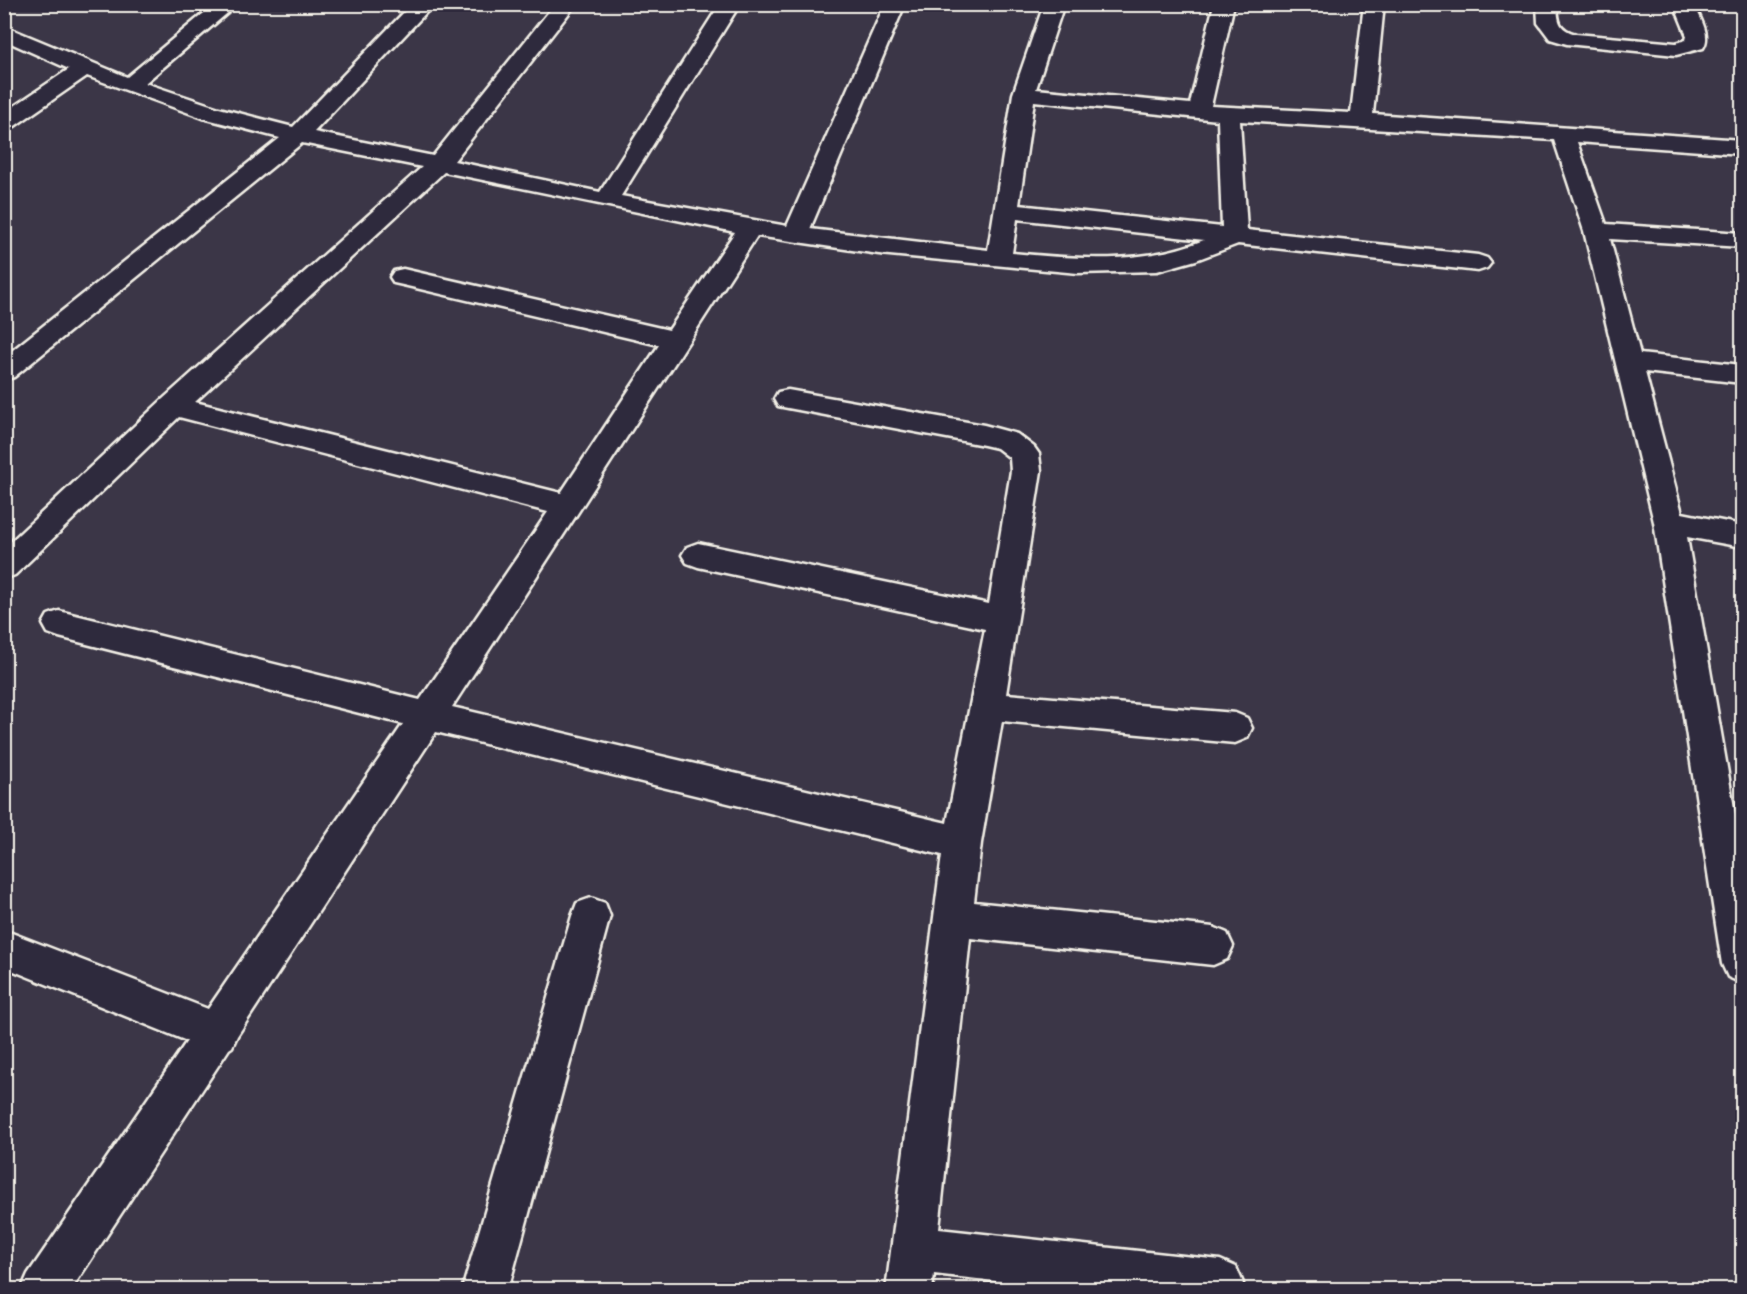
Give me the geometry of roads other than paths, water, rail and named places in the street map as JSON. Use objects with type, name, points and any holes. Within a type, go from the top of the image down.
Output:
[{"type":"street","points":[[130,86],[228,4]]},
{"type":"street","points":[[4,371],[298,135],[424,4]]},
{"type":"street","points":[[4,567],[173,406],[439,164],[566,4]]},
{"type":"street","points":[[607,200],[730,4]]},
{"type":"street","points":[[795,237],[895,4]]},
{"type":"street","points":[[999,259],[1024,94],[1054,4]]},
{"type":"street","points":[[1199,112],[1224,4]]},
{"type":"street","points":[[1361,120],[1374,4]]},
{"type":"street","points":[[1547,4],[1548,23],[1557,35],[1564,38],[1676,49],[1696,44],[1697,36],[1684,4]]},
{"type":"street","points":[[4,32],[130,86],[213,113],[298,135],[795,237],[999,259],[1112,265],[1157,263],[1195,253],[1235,236]]},
{"type":"street","points":[[4,123],[84,68]]},
{"type":"street","points":[[1024,94],[1199,112],[1361,120],[1743,147]]},
{"type":"street","points":[[1229,114],[1235,236]]},
{"type":"street","points":[[1564,136],[1596,231],[1669,522],[1743,964]]},
{"type":"street","points":[[1006,211],[1478,263]]},
{"type":"street","points":[[44,1290],[218,1033],[750,227]]},
{"type":"street","points":[[1596,231],[1743,240]]},
{"type":"street","points":[[403,277],[676,340]]},
{"type":"street","points":[[1627,361],[1743,374]]},
{"type":"street","points":[[788,399],[984,435],[1007,441],[1024,454],[1026,471],[1003,620],[962,843],[911,1269],[1220,1282]]},
{"type":"street","points":[[173,406],[568,506]]},
{"type":"street","points":[[1669,522],[1743,536]]},
{"type":"street","points":[[698,555],[1003,620]]},
{"type":"street","points":[[59,624],[428,716],[962,843]]},
{"type":"street","points":[[987,706],[1235,728]]},
{"type":"street","points":[[485,1290],[591,916]]},
{"type":"street","points":[[954,918],[1213,946]]},
{"type":"street","points":[[4,948],[218,1033]]}]
